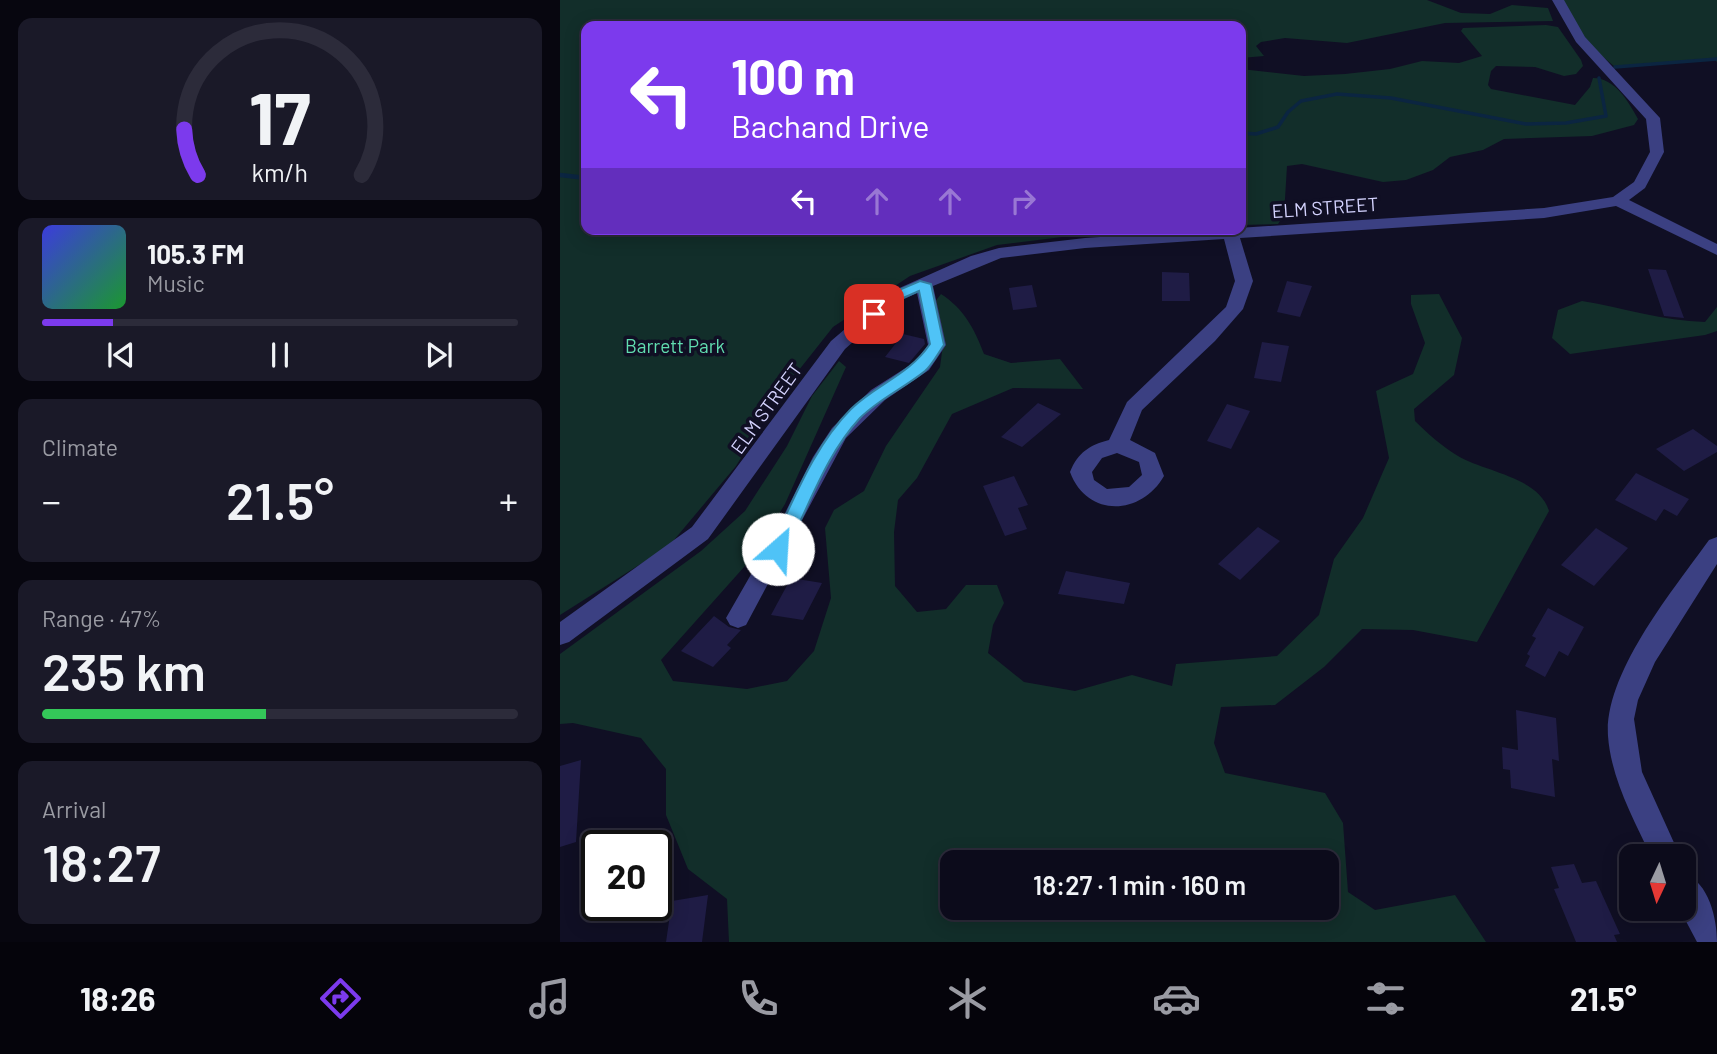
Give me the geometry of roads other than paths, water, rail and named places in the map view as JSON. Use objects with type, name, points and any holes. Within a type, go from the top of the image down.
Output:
[{"type":"street","points":[[1558,0],[1580,39],[1653,118],[1657,152],[1640,185],[1618,201],[1717,250]]},
{"type":"street","name":"ELM STREET","points":[[1246,234],[1544,213],[1618,201]]},
{"type":"street","points":[[1117,446],[1133,407],[1209,337],[1234,309],[1244,281],[1231,235]]},
{"type":"street","name":"ELM STREET","points":[[560,635],[700,533],[838,345],[892,298],[999,253],[1084,243],[1231,235]]},
{"type":"street","points":[[738,618],[787,532],[823,457],[839,433],[857,413],[922,366],[937,345],[924,284]]},
{"type":"street","points":[[1660,844],[1639,799],[1627,760],[1621,719],[1630,685],[1675,606],[1717,546]]},
{"type":"street","points":[[1696,910],[1714,942]]},
{"type":"waterway","points":[[1615,67],[1717,59]]},
{"type":"waterway","points":[[1246,133],[1256,134],[1278,127],[1288,112],[1301,101],[1337,94],[1391,98],[1526,124],[1566,123],[1606,116],[1599,78]]},
{"type":"waterway","points":[[560,175],[581,177]]},
{"type":"park label","name":"Barrett Park","points":[[675,345]]}]
